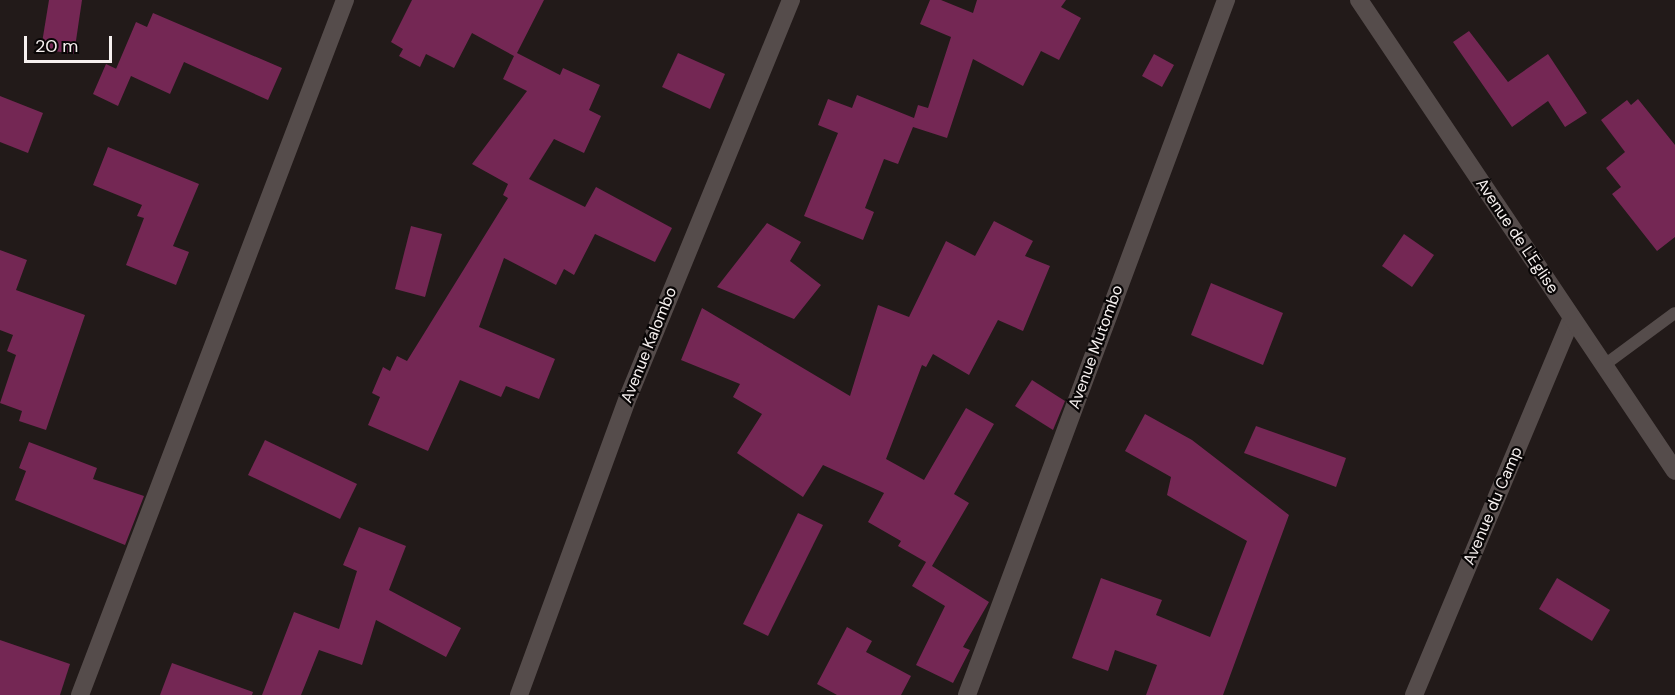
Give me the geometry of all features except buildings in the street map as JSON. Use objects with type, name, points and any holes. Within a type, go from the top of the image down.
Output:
[{"type":"street","points":[[81,695],[345,0]]},
{"type":"street","name":"Avenue Kalombo","points":[[519,695],[628,395],[791,0]]},
{"type":"street","name":"Avenue Mutombo","points":[[967,695],[1226,0]]},
{"type":"street","name":"Avenue de L'Eglise","points":[[1359,0],[1675,471]]},
{"type":"street","name":"Avenue du Camp","points":[[1414,695],[1572,318]]},
{"type":"lane","points":[[1604,366],[1675,313]]}]
